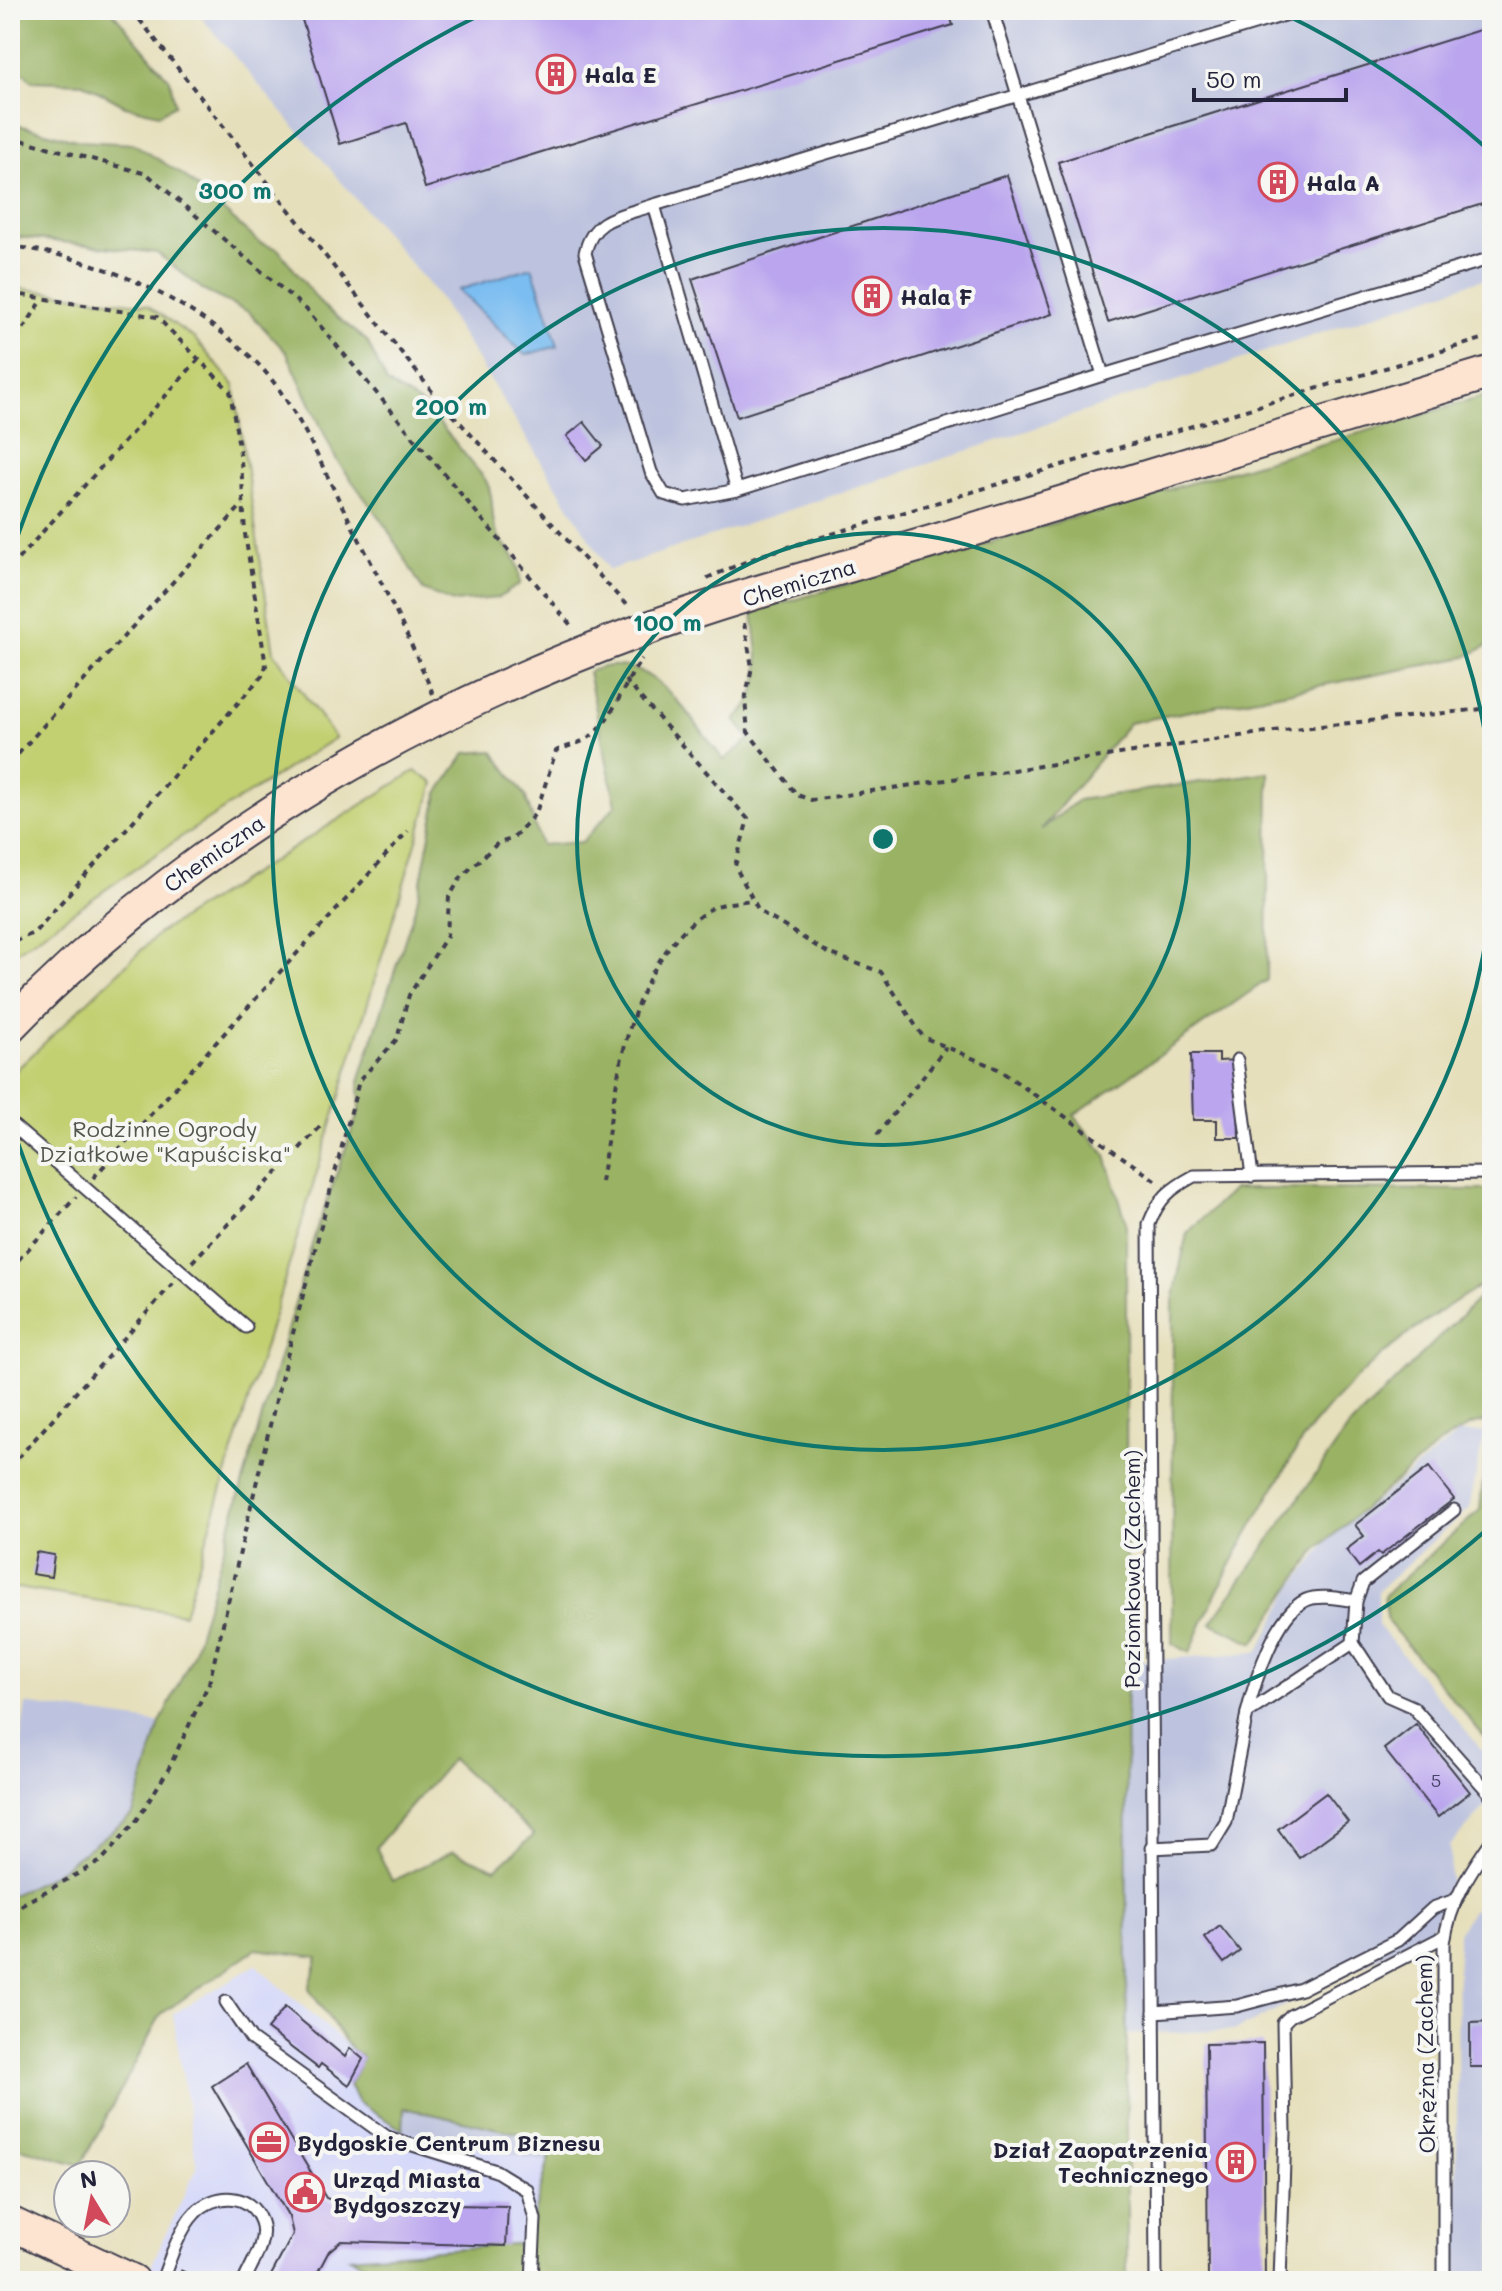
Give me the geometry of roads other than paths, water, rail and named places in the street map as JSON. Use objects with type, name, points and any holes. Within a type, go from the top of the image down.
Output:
[{"type":"street","name":"Chemiczna","points":[[10,1026],[103,938],[184,873],[354,760],[637,620],[738,601],[1492,372]]},
{"type":"street","points":[[10,2223],[133,2281]]},
{"type":"lane","points":[[992,10],[1103,375]]},
{"type":"lane","points":[[1301,10],[599,224],[589,235],[585,253],[651,472],[664,494],[685,500],[737,490],[1103,375],[1492,258]]},
{"type":"lane","points":[[654,205],[737,490]]},
{"type":"lane","points":[[1237,1060],[1252,1176],[1492,1173]]},
{"type":"lane","points":[[10,1123],[246,1327]]},
{"type":"lane","name":"Poziomkowa (Zachem)","points":[[1156,2281],[1149,1224],[1157,1202],[1171,1188],[1194,1176],[1252,1176]]},
{"type":"lane","points":[[1454,1510],[1363,1582],[1356,1601],[1353,1643],[1388,1696],[1413,1707],[1492,1796]]},
{"type":"lane","points":[[1151,1848],[1212,1845],[1226,1822],[1258,1668],[1293,1610],[1314,1598],[1356,1601]]},
{"type":"lane","points":[[1247,1713],[1353,1643]]},
{"type":"lane","name":"Okrężna (Zachem)","points":[[1444,2281],[1445,1936],[1462,1882],[1492,1840]]},
{"type":"lane","points":[[1154,2012],[1237,2006],[1301,1989],[1398,1940],[1433,1908],[1455,1900]]},
{"type":"lane","points":[[1280,2281],[1285,2132],[1283,2023],[1445,1936]]},
{"type":"lane","points":[[226,2002],[251,2039],[387,2137],[496,2171],[527,2190],[535,2219],[532,2281]]},
{"type":"lane","points":[[162,2281],[192,2215],[211,2200],[231,2197],[250,2205],[262,2223],[261,2242],[244,2281]]},
{"type":"lane","points":[[10,2272],[29,2281]]},
{"type":"water","points":[[532,267],[558,346],[525,355],[459,290]]},
{"type":"place","name":"Hala E","points":[[556,74]]},
{"type":"place","name":"Hala A","points":[[1278,182]]},
{"type":"place","name":"Hala F","points":[[872,296]]},
{"type":"place","name":"Bydgoskie Centrum Biznesu","points":[[269,2142]]},
{"type":"place","name":"Dział Zaopatrzenia Technicznego","points":[[1236,2162]]},
{"type":"place","name":"Urząd Miasta Bydgoszczy","points":[[305,2192]]},
{"type":"park label","name":"Rodzinne Ogrody Działkowe \"Kapuściska\"","points":[[165,1140]]}]
